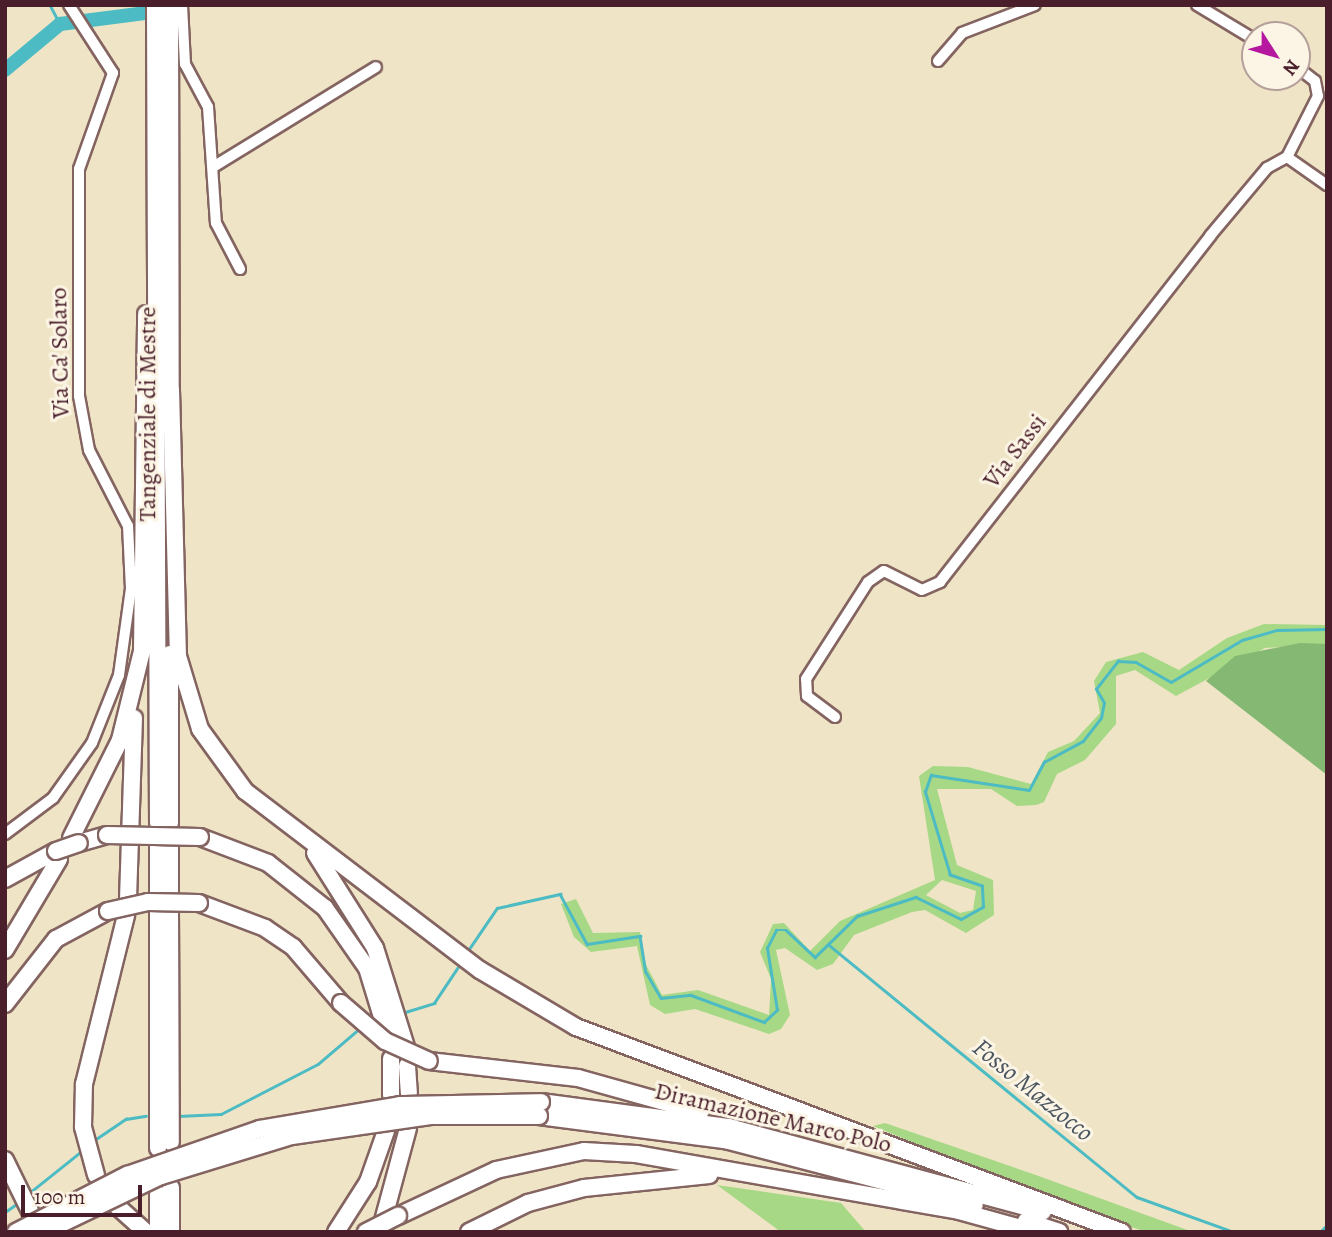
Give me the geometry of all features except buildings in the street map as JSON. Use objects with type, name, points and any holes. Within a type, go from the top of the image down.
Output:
[{"type":"highway","name":"Tangenziale di Mestre","points":[[155,5],[169,30],[157,100],[164,823],[171,390],[170,5]]},
{"type":"highway","points":[[93,1167],[83,1127],[86,1069],[127,907],[135,691],[145,606],[150,113],[157,100]]},
{"type":"highway","points":[[171,390],[182,676],[215,755],[333,874],[375,948],[393,1030],[406,1047]]},
{"type":"highway","points":[[5,879],[57,855],[75,840],[114,755],[135,691]]},
{"type":"highway","points":[[278,817],[480,970],[622,1047],[1122,1232]]},
{"type":"highway","points":[[75,840],[107,835],[200,837],[268,863],[315,897],[356,948],[389,1004]]},
{"type":"highway","points":[[164,840],[164,1145]]},
{"type":"highway","points":[[5,950],[57,855]]},
{"type":"highway","points":[[5,1004],[57,939],[108,911],[148,902],[199,903],[265,928],[293,947],[341,1003],[385,1041],[429,1061],[578,1078],[772,1136]]},
{"type":"highway","points":[[391,1059],[391,1095]]},
{"type":"highway","points":[[407,1066],[408,1093]]},
{"type":"highway","name":"Diramazione Marco Polo","points":[[16,1232],[127,1175],[260,1129],[400,1105],[664,1115],[772,1136],[910,1180]]},
{"type":"highway","name":"Diramazione Marco Polo","points":[[44,1232],[174,1171],[292,1136],[431,1115],[540,1109],[682,1132],[910,1180]]},
{"type":"highway","points":[[380,1232],[408,1128]]},
{"type":"highway","points":[[335,1232],[368,1182],[386,1131]]},
{"type":"highway","points":[[366,1232],[496,1170],[561,1153],[636,1154],[959,1211],[1035,1232]]},
{"type":"highway","points":[[5,1160],[30,1211]]},
{"type":"highway","points":[[469,1232],[528,1203],[629,1179],[756,1175]]},
{"type":"highway","points":[[910,1180],[1059,1232]]},
{"type":"highway","points":[[910,1180],[1102,1232]]},
{"type":"highway","points":[[158,1232],[164,1191],[171,1232]]},
{"type":"highway","points":[[118,1207],[146,1232]]},
{"type":"street","points":[[182,5],[169,30],[208,107],[216,223],[240,269]]},
{"type":"street","points":[[938,61],[962,33],[1035,5]]},
{"type":"street","points":[[1197,5],[1241,32]]},
{"type":"street","name":"Via Ca' Solaro","points":[[5,834],[53,798],[92,743],[119,675],[129,610],[128,526],[80,419],[79,169],[113,83],[109,63],[69,6]]},
{"type":"street","points":[[213,166],[376,67]]},
{"type":"street","name":"Via Sassi","points":[[835,717],[807,696],[806,679],[868,582],[884,571],[922,590],[940,582],[1218,226],[1267,168],[1287,157],[1318,96],[1315,81],[1311,78]]},
{"type":"street","points":[[1287,157],[1327,185]]},
{"type":"green space","points":[[1264,624],[1327,625],[1327,644],[1265,648],[1176,696],[1135,670],[1116,676],[1116,724],[1085,760],[1057,774],[1044,802],[1017,806],[991,789],[937,789],[957,865],[993,880],[994,915],[966,933],[925,910],[912,912],[854,935],[833,964],[817,970],[785,948],[776,950],[790,1015],[781,1029],[769,1034],[695,1009],[665,1014],[650,1005],[637,946],[591,952],[574,937],[561,904],[576,899],[593,933],[640,932],[645,963],[662,995],[698,990],[769,1015],[771,979],[760,952],[773,924],[784,923],[810,951],[840,921],[935,880],[919,776],[933,766],[968,767],[1031,784],[1048,752],[1074,741],[1100,713],[1094,681],[1106,662],[1143,652],[1179,670],[1227,638]],"holes":[[[942,880],[976,891],[973,910],[960,913],[926,895]]]},
{"type":"green space","points":[[1300,643],[1327,644],[1327,775],[1206,681],[1235,656]]},
{"type":"green space","points":[[885,1123],[1193,1232],[1146,1232],[1061,1203],[873,1126]]},
{"type":"green space","points":[[717,1185],[841,1203],[866,1232],[781,1232]]},
{"type":"waterway","points":[[50,5],[60,24]]},
{"type":"waterway","points":[[5,70],[60,24],[162,11]]},
{"type":"waterway","points":[[467,952],[497,908],[560,894],[587,944],[640,936],[646,972],[661,998],[691,995],[764,1022],[777,1010],[767,948],[776,930],[786,930],[815,957],[857,916],[916,897],[961,919],[983,907],[982,886],[950,875],[925,792],[931,775],[1029,790],[1044,762],[1083,741],[1101,718],[1104,703],[1096,689],[1118,661],[1136,662],[1171,682],[1242,640],[1278,630],[1327,629]]},
{"type":"waterway","name":"Fosso Mazzocco","points":[[829,945],[1137,1197],[1234,1232]]},
{"type":"waterway","points":[[402,1013],[434,1003],[460,964]]},
{"type":"waterway","points":[[178,1116],[221,1114],[318,1064],[360,1028]]},
{"type":"waterway","points":[[93,1141],[126,1119],[146,1116]]},
{"type":"waterway","points":[[28,1194],[83,1150]]},
{"type":"waterway","points":[[5,1212],[18,1203]]},
{"type":"waterway","name":"Fosso Mazzocco","points":[[1320,1232],[1327,1225]]}]
